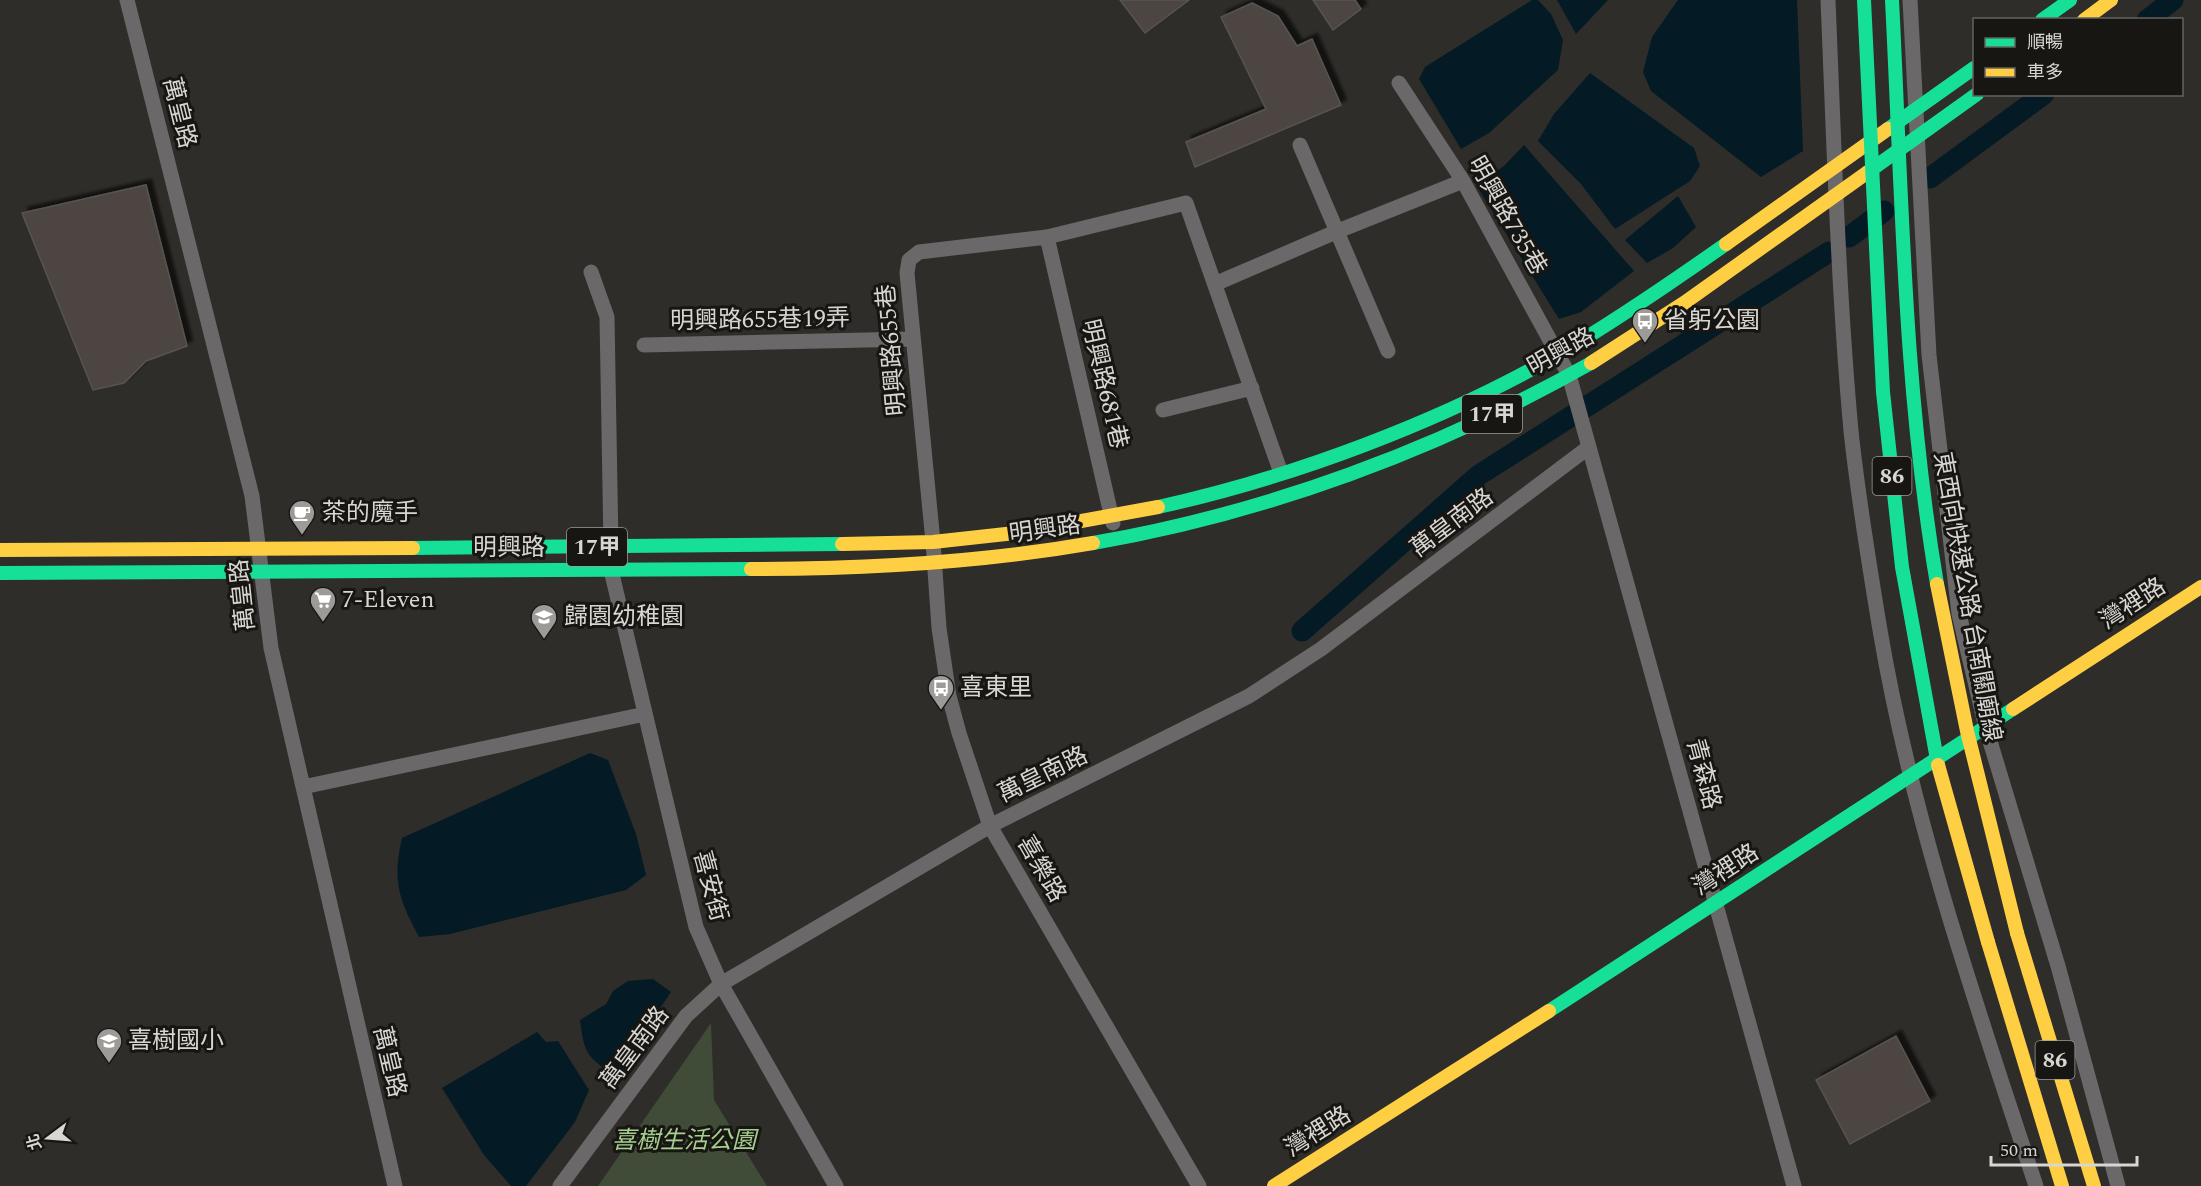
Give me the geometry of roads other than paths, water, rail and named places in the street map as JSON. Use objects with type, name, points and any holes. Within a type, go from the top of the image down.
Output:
[{"type":"main road","name":"86","points":[[1864,0],[1883,392],[1902,567],[1933,747],[1988,942],[2062,1186]]},
{"type":"main road","name":"東西向快速公路 台南關廟線","points":[[1892,0],[1911,390],[1932,555],[1969,747],[2017,933],[2094,1186]]},
{"type":"main road","points":[[2045,18],[2070,0]]},
{"type":"main road","points":[[2087,18],[2111,0]]},
{"type":"main road","name":"明興路","points":[[0,550],[933,542],[1015,533],[1112,517],[1194,499],[1281,473],[1369,442],[1465,402],[1559,354],[1676,279],[1973,69]]},
{"type":"main road","name":"明興路","points":[[0,573],[934,566],[1023,556],[1117,541],[1287,498],[1380,464],[1474,423],[1570,376],[1695,295],[1974,96]]},
{"type":"main road","name":"灣裡路","points":[[1274,1186],[1716,903],[2201,587]]},
{"type":"street","name":"萬皇路","points":[[127,0],[252,496],[271,648],[395,1186]]},
{"type":"street","points":[[1828,0],[1836,196],[1851,432],[1881,632],[1911,776],[1969,985],[2036,1186]]},
{"type":"street","points":[[1910,0],[1929,355],[1959,614],[1986,728],[2058,966],[2118,1186]]},
{"type":"street","name":"明興路735巷","points":[[1399,83],[1463,181],[1570,376]]},
{"type":"street","points":[[1300,145],[1389,351]]},
{"type":"street","points":[[1281,473],[1216,284],[1338,231],[1463,181]]},
{"type":"street","name":"明興路655巷","points":[[933,542],[907,273],[909,260],[919,252],[1047,237],[1186,203],[1216,284]]},
{"type":"street","name":"明興路681巷","points":[[1047,237],[1117,541]]},
{"type":"street","points":[[591,272],[607,316],[611,546]]},
{"type":"street","name":"明興路655巷19弄","points":[[644,345],[913,339]]},
{"type":"street","name":"青森路","points":[[1570,376],[1794,1186]]},
{"type":"street","points":[[1163,410],[1252,388]]},
{"type":"street","name":"萬皇南路","points":[[560,1186],[686,1016],[721,984],[990,826],[1249,696],[1321,649],[1589,447]]},
{"type":"street","name":"喜樂路","points":[[933,542],[939,628],[949,696],[990,826],[1199,1186]]},
{"type":"street","name":"喜安街","points":[[611,570],[688,902],[696,927],[721,984],[836,1186]]},
{"type":"street","points":[[303,787],[645,714]]},
{"type":"water","points":[[1532,0],[1538,0],[1551,14],[1563,40],[1558,70],[1489,133],[1461,149],[1419,79],[1425,67]]},
{"type":"water","points":[[1557,0],[1608,0],[1576,34]]},
{"type":"water","points":[[1678,0],[1797,0],[1803,151],[1761,177],[1651,91],[1643,72],[1652,37]]},
{"type":"water","points":[[1590,73],[1694,148],[1700,166],[1690,181],[1615,229],[1581,184],[1538,141],[1554,114]]},
{"type":"water","points":[[1524,145],[1634,271],[1581,312],[1559,319],[1476,185],[1504,166]]},
{"type":"water","points":[[1678,196],[1696,227],[1673,248],[1647,263],[1625,240]]},
{"type":"water","points":[[590,753],[608,760],[636,834],[646,875],[626,890],[450,934],[419,937],[406,912],[399,890],[398,867],[402,838]]},
{"type":"water","points":[[653,979],[671,992],[614,1075],[588,1053],[580,1020],[606,1004],[613,991],[628,981]]},
{"type":"water","points":[[537,1032],[546,1042],[558,1041],[589,1090],[575,1122],[526,1186],[511,1186],[484,1155],[442,1088]]},
{"type":"waterway","points":[[2150,18],[2173,0]]},
{"type":"waterway","points":[[1930,178],[2041,96]]},
{"type":"waterway","points":[[1849,237],[1884,211]]},
{"type":"waterway","points":[[1302,631],[1479,475],[1829,252]]},
{"type":"place","name":"省躬公園","points":[[1645,344]]},
{"type":"place","name":"茶的魔手","points":[[302,536]]},
{"type":"place","name":"7-Eleven","points":[[323,623]]},
{"type":"place","name":"歸園幼稚園","points":[[544,640]]},
{"type":"place","name":"喜東里","points":[[941,711]]},
{"type":"place","name":"喜樹國小","points":[[109,1064]]},
{"type":"park label","name":"喜樹生活公園","points":[[684,1141]]}]
